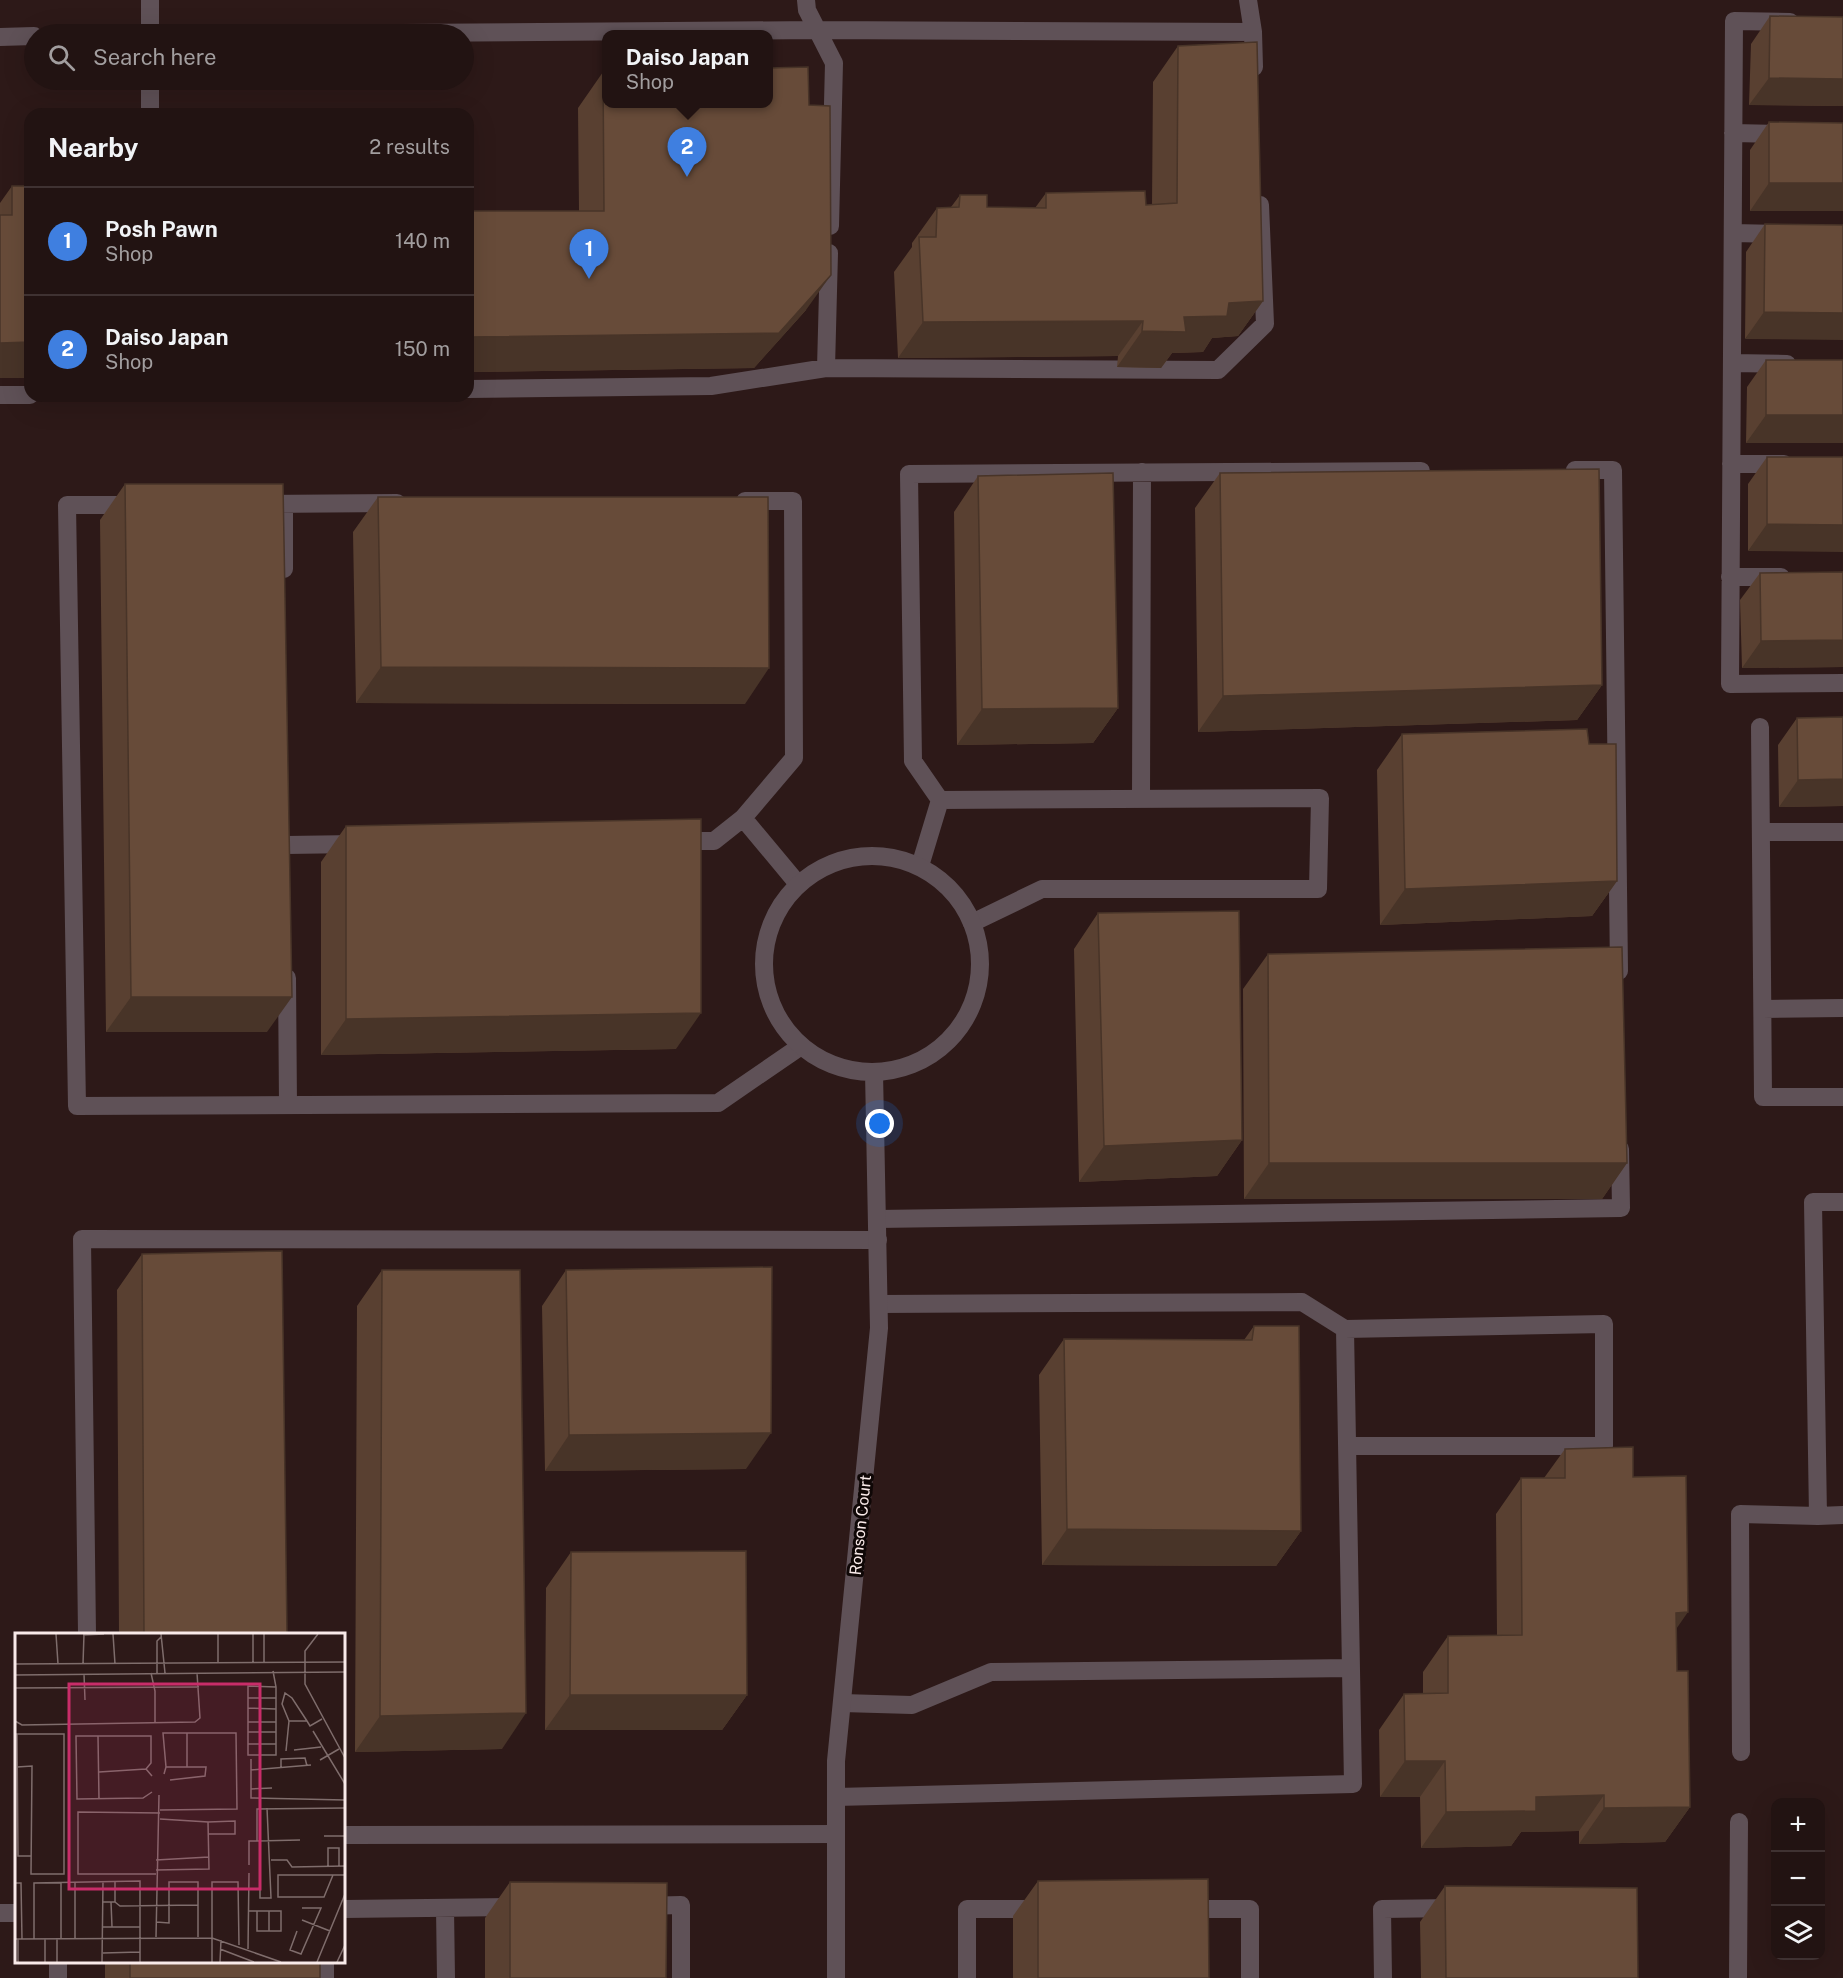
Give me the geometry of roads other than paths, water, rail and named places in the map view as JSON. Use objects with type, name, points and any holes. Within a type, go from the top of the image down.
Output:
[{"type":"street","points":[[150,0],[150,24]]},
{"type":"street","points":[[806,0],[807,10],[834,63],[826,368]]},
{"type":"street","points":[[1248,0],[1253,32],[1255,82]]},
{"type":"street","points":[[1810,23],[1734,21],[1730,684],[1843,683]]},
{"type":"street","points":[[773,30],[1253,32]]},
{"type":"street","points":[[474,32],[602,31]]},
{"type":"street","points":[[0,36],[24,36]]},
{"type":"street","points":[[150,90],[150,108]]},
{"type":"street","points":[[1733,134],[1799,134]]},
{"type":"street","points":[[474,389],[711,386],[826,368],[1218,370],[1265,324],[1259,186]]},
{"type":"street","points":[[1733,233],[1799,234]]},
{"type":"street","points":[[1732,363],[1810,364]]},
{"type":"street","points":[[0,395],[24,395]]},
{"type":"street","points":[[1731,464],[1798,464]]},
{"type":"street","points":[[1554,470],[1613,470],[1619,994]]},
{"type":"street","points":[[940,800],[913,761],[909,474],[1437,471]]},
{"type":"street","points":[[1141,798],[1142,472]]},
{"type":"street","points":[[667,841],[714,841],[743,818],[794,758],[793,501],[722,501]]},
{"type":"street","points":[[238,504],[414,503]]},
{"type":"street","points":[[284,504],[284,586]]},
{"type":"street","points":[[158,505],[68,506],[77,1106],[718,1103],[801,1046]]},
{"type":"street","points":[[1730,577],[1798,578]]},
{"type":"street","points":[[1760,727],[1763,1097],[1843,1097]]},
{"type":"street","points":[[940,800],[1320,798],[1318,889],[1042,889],[972,923]]},
{"type":"street","points":[[920,866],[940,800]]},
{"type":"street","points":[[743,818],[798,884]]},
{"type":"street","points":[[1761,831],[1843,832]]},
{"type":"street","points":[[286,845],[369,844]]},
{"type":"street","points":[[869,856],[895,858],[920,866],[942,881],[960,900],[972,923],[979,948],[980,974],[974,1000],[963,1023],[946,1043],[924,1059],[900,1068],[874,1072],[848,1069],[823,1061],[801,1046],[783,1027],[771,1004],[764,979],[763,962],[769,928],[781,904],[798,884],[819,869],[843,859],[869,856]]},
{"type":"street","points":[[287,963],[288,1105]]},
{"type":"street","points":[[1763,1009],[1843,1008]]},
{"type":"street","name":"Ronson Court","points":[[836,1978],[836,1761],[879,1328],[874,1072]]},
{"type":"street","points":[[877,1219],[1621,1208],[1620,1137]]},
{"type":"street","points":[[1818,1516],[1813,1202],[1843,1202]]},
{"type":"street","points":[[87,1633],[82,1239],[878,1240]]},
{"type":"street","points":[[879,1304],[1302,1302],[1345,1329],[1604,1324],[1604,1446],[1347,1446]]},
{"type":"street","points":[[836,1797],[1353,1784],[1345,1329]]},
{"type":"street","points":[[1741,1752],[1740,1514],[1843,1515]]},
{"type":"street","points":[[842,1703],[912,1705],[991,1672],[1351,1668]]},
{"type":"street","points":[[1738,1978],[1739,1822]]},
{"type":"street","points":[[345,1834],[836,1834]]},
{"type":"street","points":[[622,1906],[681,1905],[681,1978]]},
{"type":"street","points":[[345,1909],[528,1907]]},
{"type":"street","points":[[445,1908],[446,1978]]},
{"type":"street","points":[[1383,1978],[1382,1909],[1466,1908]]},
{"type":"street","points":[[967,1978],[967,1909],[1061,1909]]},
{"type":"street","points":[[1167,1909],[1250,1909],[1250,1978]]},
{"type":"street","points":[[0,1913],[15,1912]]},
{"type":"place","name":"Daiso Japan","points":[[687,177]]},
{"type":"place","name":"Posh Pawn","points":[[589,279]]}]
